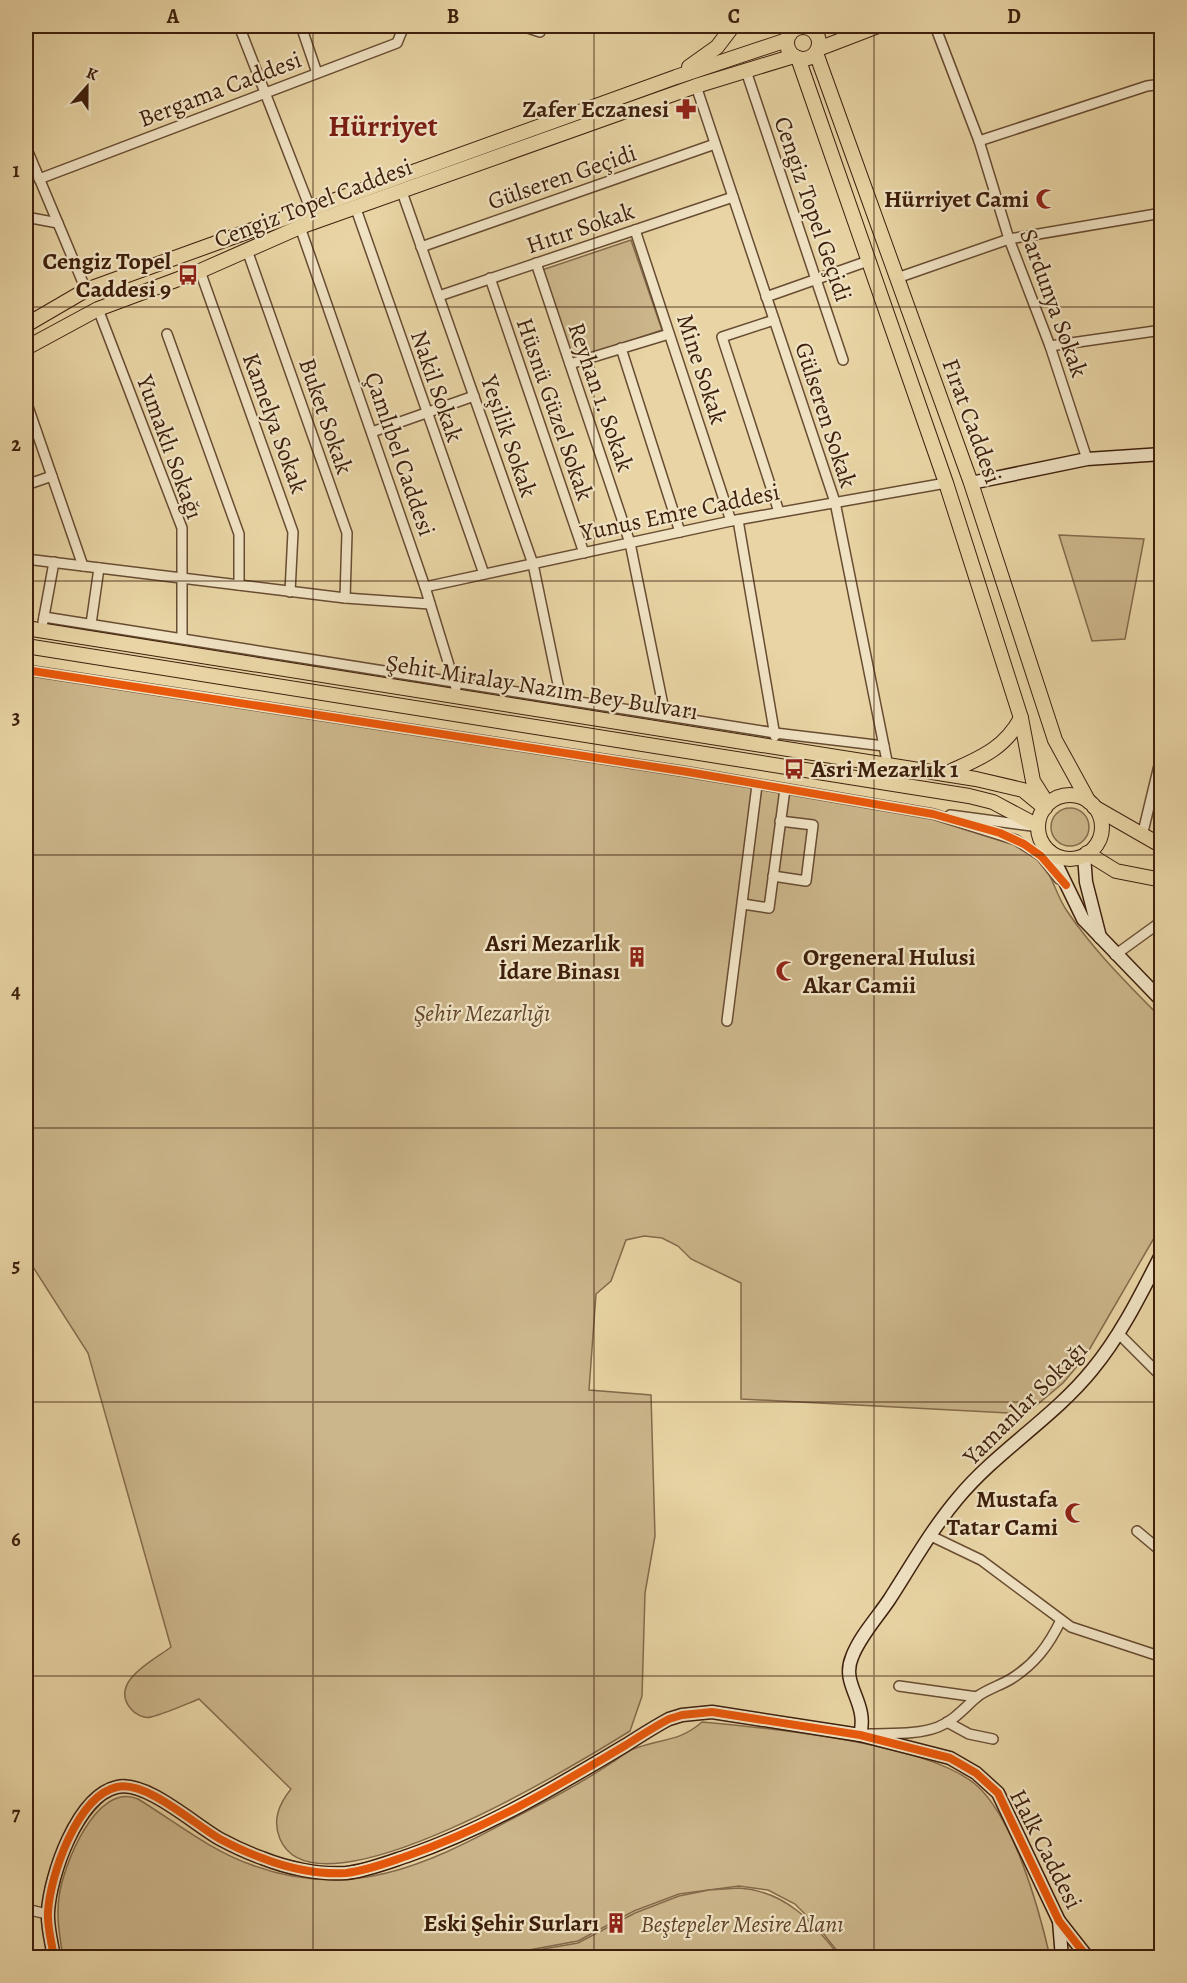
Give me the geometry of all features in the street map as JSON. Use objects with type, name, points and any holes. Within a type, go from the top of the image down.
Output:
[{"type":"main road","points":[[676,77],[717,47],[733,26]]},
{"type":"main road","points":[[817,51],[819,39],[809,26],[795,28],[786,34],[788,49],[796,57],[808,58],[817,51],[878,26]]},
{"type":"main road","name":"Cengiz Topel Caddesi","points":[[26,326],[86,290],[676,77],[786,34]]},
{"type":"main road","name":"Fırat Caddesi","points":[[817,51],[971,483],[1055,740],[1091,804]]},
{"type":"main road","name":"Cengiz Topel Caddesi","points":[[26,348],[98,309],[200,270],[300,227],[356,209],[696,86],[796,57]]},
{"type":"main road","name":"Fırat Caddesi","points":[[796,57],[946,483],[1021,718],[1032,781],[1046,806]]},
{"type":"main road","name":"Şehit Miralay Nazım Bey Bulvarı","points":[[26,628],[43,624],[456,689],[777,747],[945,774],[1023,790],[1046,806]]},
{"type":"main road","name":"Şehit Miralay Nazım Bey Bulvarı","points":[[26,646],[969,796],[993,802],[1038,827]]},
{"type":"main road","points":[[945,774],[982,759],[998,748],[1021,718]]},
{"type":"main road","points":[[1091,804],[1101,821],[1101,834],[1096,845],[1085,854],[1066,858],[1050,851],[1042,842],[1038,827],[1046,806],[1065,796],[1080,797],[1161,846]]},
{"type":"main road","points":[[1085,854],[1116,871],[1161,880]]},
{"type":"street","points":[[239,26],[310,208]]},
{"type":"street","points":[[301,26],[317,74]]},
{"type":"street","name":"Bergama Caddesi","points":[[39,179],[397,43],[404,26]]},
{"type":"street","points":[[522,26],[540,32]]},
{"type":"street","name":"Sardunya Sokak","points":[[935,26],[979,141],[1009,239],[1050,346],[1087,459]]},
{"type":"street","name":"Cengiz Topel Geçidi","points":[[746,70],[843,360]]},
{"type":"street","points":[[979,141],[1146,86],[1161,84]]},
{"type":"street","name":"Gülseren Sokak","points":[[696,86],[835,502],[888,766]]},
{"type":"street","name":"Gülseren Geçidi","points":[[421,247],[715,144]]},
{"type":"street","points":[[26,147],[86,290]]},
{"type":"street","name":"Yeşilik Sokak","points":[[402,192],[533,564],[561,699]]},
{"type":"street","name":"Hıtır Sokak","points":[[439,296],[733,197]]},
{"type":"street","name":"Nakil Sokak","points":[[356,209],[484,574]]},
{"type":"street","points":[[897,278],[1009,239],[1161,213]]},
{"type":"street","points":[[26,217],[58,223]]},
{"type":"street","name":"Çamlıbel Caddesi","points":[[300,227],[372,432],[456,689]]},
{"type":"street","name":"Mine Sokak","points":[[635,230],[735,521],[777,747]]},
{"type":"street","name":"Buket Sokak","points":[[247,250],[347,533],[345,598]]},
{"type":"street","points":[[766,297],[868,261]]},
{"type":"street","name":"Reyhan 1. Sokak","points":[[536,263],[630,543],[665,715]]},
{"type":"street","name":"Kamelya Sokak","points":[[200,270],[293,532],[290,592]]},
{"type":"street","name":"Hüsnü Güzel Sokak","points":[[490,278],[584,553]]},
{"type":"street","name":"Yumaklı Sokağı","points":[[98,309],[182,528],[182,638]]},
{"type":"street","points":[[774,320],[722,337],[779,512]]},
{"type":"street","points":[[1050,346],[1161,330]]},
{"type":"street","points":[[167,333],[239,534],[239,585]]},
{"type":"street","points":[[570,364],[669,334]]},
{"type":"street","points":[[621,348],[680,532]]},
{"type":"street","points":[[372,432],[474,396]]},
{"type":"street","points":[[26,401],[83,566]]},
{"type":"street","points":[[971,483],[1087,459],[1161,454]]},
{"type":"street","points":[[26,485],[52,476]]},
{"type":"street","name":"Yunus Emre Caddesi","points":[[424,587],[779,512],[946,483]]},
{"type":"street","points":[[26,559],[290,592],[430,604]]},
{"type":"street","points":[[54,562],[43,624],[92,624],[182,638],[456,689],[561,699],[775,732],[884,746]]},
{"type":"street","points":[[92,624],[99,568]]},
{"type":"street","points":[[26,670],[757,784],[933,814],[1038,827]]},
{"type":"street","points":[[1142,836],[1161,753]]},
{"type":"street","points":[[727,1021],[757,784]]},
{"type":"street","points":[[743,904],[769,908],[785,789]]},
{"type":"street","points":[[933,814],[1000,833],[1024,844],[1041,856],[1066,885]]},
{"type":"street","points":[[773,876],[806,881],[809,859],[813,825],[780,821]]},
{"type":"street","points":[[1050,851],[1083,919],[1101,941],[1161,1000]]},
{"type":"street","points":[[1085,854],[1086,882],[1101,941]]},
{"type":"street","points":[[1115,955],[1161,921]]},
{"type":"street","name":"Yamanlar Sokağı","points":[[860,1735],[863,1713],[850,1682],[851,1657],[929,1535],[959,1497],[1092,1372],[1119,1334],[1161,1254]]},
{"type":"street","points":[[1119,1334],[1161,1377]]},
{"type":"street","points":[[1137,1531],[1161,1552]]},
{"type":"street","points":[[929,1535],[981,1560],[1071,1627],[1161,1654]]},
{"type":"street","points":[[860,1735],[919,1731],[947,1722],[977,1697],[1011,1679],[1034,1663],[1050,1643],[1061,1620]]},
{"type":"street","points":[[899,1686],[977,1697]]},
{"type":"street","name":"Halk Caddesi","points":[[54,1958],[47,1914],[52,1881],[63,1851],[77,1824],[96,1800],[106,1791],[118,1786],[131,1786],[152,1795],[222,1840],[262,1858],[306,1870],[347,1873],[445,1843],[487,1823],[656,1725],[682,1715],[712,1712],[860,1735],[950,1758],[976,1773],[998,1793],[1059,1921],[1088,1958]]},
{"type":"street","points":[[947,1722],[969,1734],[993,1740]]},
{"type":"street","points":[[26,1910],[47,1914]]},
{"type":"street","points":[[1059,1921],[1062,1958]]},
{"type":"green space","points":[[631,240],[662,330],[573,360],[542,270]]},
{"type":"green space","points":[[1059,535],[1144,539],[1125,639],[1092,641]]},
{"type":"green space","name":"Şehir Mezarlığı","points":[[26,673],[521,747],[899,810],[961,823],[1013,841],[1039,859],[1077,926],[1161,1018],[1161,1226],[1085,1357],[1063,1383],[1026,1414],[741,1399],[741,1283],[691,1259],[678,1246],[662,1238],[644,1236],[626,1240],[611,1281],[596,1294],[589,1390],[651,1395],[655,1536],[645,1593],[642,1696],[630,1731],[559,1773],[450,1829],[393,1851],[343,1863],[303,1860],[280,1839],[278,1832],[278,1812],[291,1789],[199,1699],[157,1715],[143,1717],[131,1709],[125,1699],[125,1690],[136,1673],[171,1647],[88,1353],[26,1256]]},
{"type":"green space","points":[[1070,808],[1083,814],[1089,827],[1083,840],[1070,846],[1057,840],[1051,827],[1057,814]]},
{"type":"green space","points":[[702,1722],[804,1733],[884,1748],[921,1758],[952,1770],[975,1784],[1002,1818],[1013,1841],[1032,1890],[1050,1957],[842,1957],[818,1927],[795,1904],[768,1890],[739,1886],[679,1894],[634,1911],[578,1941],[491,1957],[63,1957],[58,1905],[67,1866],[84,1830],[109,1802],[123,1797],[138,1799],[207,1844],[252,1865],[287,1875],[321,1880],[354,1879],[417,1864],[447,1852],[562,1792],[630,1750],[686,1733]]},
{"type":"green space","name":"Beştepeler Mesire Alanı","points":[[739,1888],[771,1895],[797,1910],[840,1957],[496,1957],[578,1943],[635,1913],[679,1896],[709,1890]]},
{"type":"cycle path","points":[[26,670],[688,772],[933,814],[1000,833],[1024,844],[1041,856],[1066,885]]},
{"type":"cycle path","points":[[54,1958],[48,1912],[60,1859],[68,1839],[90,1805],[103,1793],[117,1787],[142,1790],[170,1805],[220,1839],[257,1856],[303,1870],[346,1873],[385,1863],[436,1845],[492,1820],[600,1761],[669,1719],[682,1715],[712,1712],[860,1735],[950,1758],[976,1773],[998,1793],[1059,1921],[1088,1958]]},
{"type":"place","name":"Zafer Eczanesi","points":[[686,109]]},
{"type":"place","name":"Hürriyet Cami","points":[[1046,199]]},
{"type":"place","name":"Cengiz Topel Caddesi 9","points":[[188,275]]},
{"type":"place","name":"Asri Mezarlık 1","points":[[794,769]]},
{"type":"place","name":"Asri Mezarlık İdare Binası","points":[[637,957]]},
{"type":"place","name":"Orgeneral Hulusi Akar Camii","points":[[786,971]]},
{"type":"place","name":"Mustafa Tatar Cami","points":[[1075,1513]]},
{"type":"place","name":"Eski Şehir Surları","points":[[616,1923]]},
{"type":"district","name":"Hürriyet","points":[[383,126]]}]
